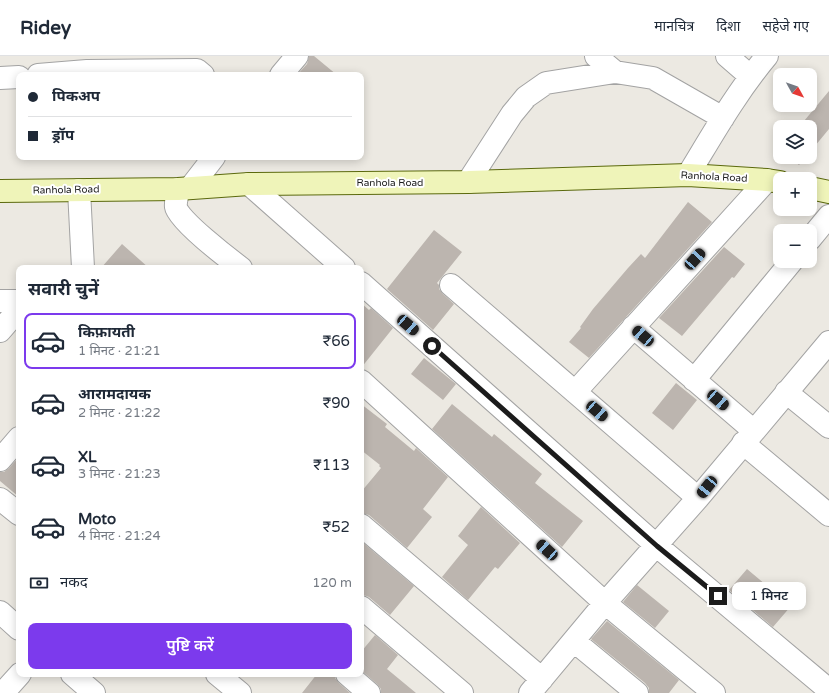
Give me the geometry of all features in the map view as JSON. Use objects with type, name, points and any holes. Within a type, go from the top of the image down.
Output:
[{"type":"street","points":[[181,56],[199,72]]},
{"type":"street","points":[[284,72],[297,56]]},
{"type":"street","points":[[596,56],[615,72]]},
{"type":"street","points":[[727,56],[750,76]]},
{"type":"street","points":[[688,175],[750,76],[767,56]]},
{"type":"street","points":[[48,72],[80,63],[188,72]]},
{"type":"street","points":[[468,182],[512,114],[526,97],[546,83],[615,72],[653,78],[723,118]]},
{"type":"street","points":[[0,78],[16,77]]},
{"type":"street","points":[[211,160],[184,188],[176,207],[178,213],[201,236],[237,265]]},
{"type":"street","name":"Ranhola Road","points":[[0,191],[184,188],[249,184],[468,182],[688,175],[773,181]]},
{"type":"street","points":[[575,392],[633,327],[773,181]]},
{"type":"street","points":[[249,184],[341,265]]},
{"type":"street","points":[[817,189],[829,192]]},
{"type":"street","points":[[79,190],[83,265]]},
{"type":"street","points":[[817,231],[829,216]]},
{"type":"street","points":[[694,380],[786,268]]},
{"type":"street","points":[[451,285],[698,498]]},
{"type":"street","points":[[364,286],[657,546],[829,690]]},
{"type":"street","points":[[0,301],[16,300]]},
{"type":"street","points":[[0,331],[16,312]]},
{"type":"street","points":[[633,327],[694,380],[749,437],[829,515]]},
{"type":"street","points":[[364,528],[536,686],[605,603],[698,498],[829,342]]},
{"type":"street","points":[[364,384],[605,603],[714,693]]},
{"type":"street","points":[[786,392],[829,427]]},
{"type":"street","points":[[0,460],[16,441]]},
{"type":"street","points":[[0,499],[16,512]]},
{"type":"street","points":[[364,610],[462,693]]},
{"type":"street","points":[[0,612],[16,626]]},
{"type":"street","points":[[574,641],[637,693]]},
{"type":"street","points":[[2,693],[17,677]]},
{"type":"street","points":[[75,677],[94,693]]},
{"type":"street","points":[[221,677],[240,693]]},
{"type":"street","points":[[350,677],[369,693]]},
{"type":"building","points":[[309,56],[314,56],[333,72],[300,72],[307,64]]},
{"type":"building","points":[[829,91],[829,129],[817,144],[817,120],[805,120],[812,112],[817,112],[817,105]]},
{"type":"building","points":[[688,202],[712,222],[589,358],[569,342],[581,328],[580,327],[593,309],[628,268],[641,254],[645,258]]},
{"type":"building","points":[[434,230],[462,252],[437,283],[443,294],[454,304],[433,330],[387,289]]},
{"type":"building","points":[[122,244],[146,265],[104,265]]},
{"type":"building","points":[[724,247],[745,264],[734,278],[732,277],[682,336],[659,318]]},
{"type":"building","points":[[364,306],[369,310],[371,308],[393,328],[364,364]]},
{"type":"building","points":[[424,358],[456,384],[443,400],[411,374]]},
{"type":"building","points":[[676,383],[697,400],[673,430],[652,413]]},
{"type":"building","points":[[452,404],[492,437],[494,434],[542,474],[535,483],[583,521],[562,547],[432,429]]},
{"type":"building","points":[[364,406],[387,424],[385,427],[414,451],[416,448],[448,477],[423,509],[432,517],[407,548],[369,515],[364,514],[364,488],[381,468],[379,466],[380,465],[364,452]]},
{"type":"building","points":[[16,460],[16,494],[0,481],[0,472],[4,472]]},
{"type":"building","points":[[481,507],[520,543],[498,569],[495,567],[468,600],[442,577],[468,545],[458,536]]},
{"type":"building","points":[[364,544],[414,586],[390,615],[369,597],[364,595]]},
{"type":"building","points":[[747,569],[791,606],[773,627],[729,590]]},
{"type":"building","points":[[637,585],[669,611],[655,628],[623,602]]},
{"type":"building","points":[[607,621],[679,680],[669,693],[649,693],[649,688],[645,683],[591,639]]},
{"type":"building","points":[[375,635],[398,655],[387,669],[416,693],[381,693],[381,689],[377,684],[364,673],[364,648]]},
{"type":"building","points":[[315,677],[335,677],[350,693],[302,693]]},
{"type":"route","points":[[432,346],[657,546],[718,596]]}]
